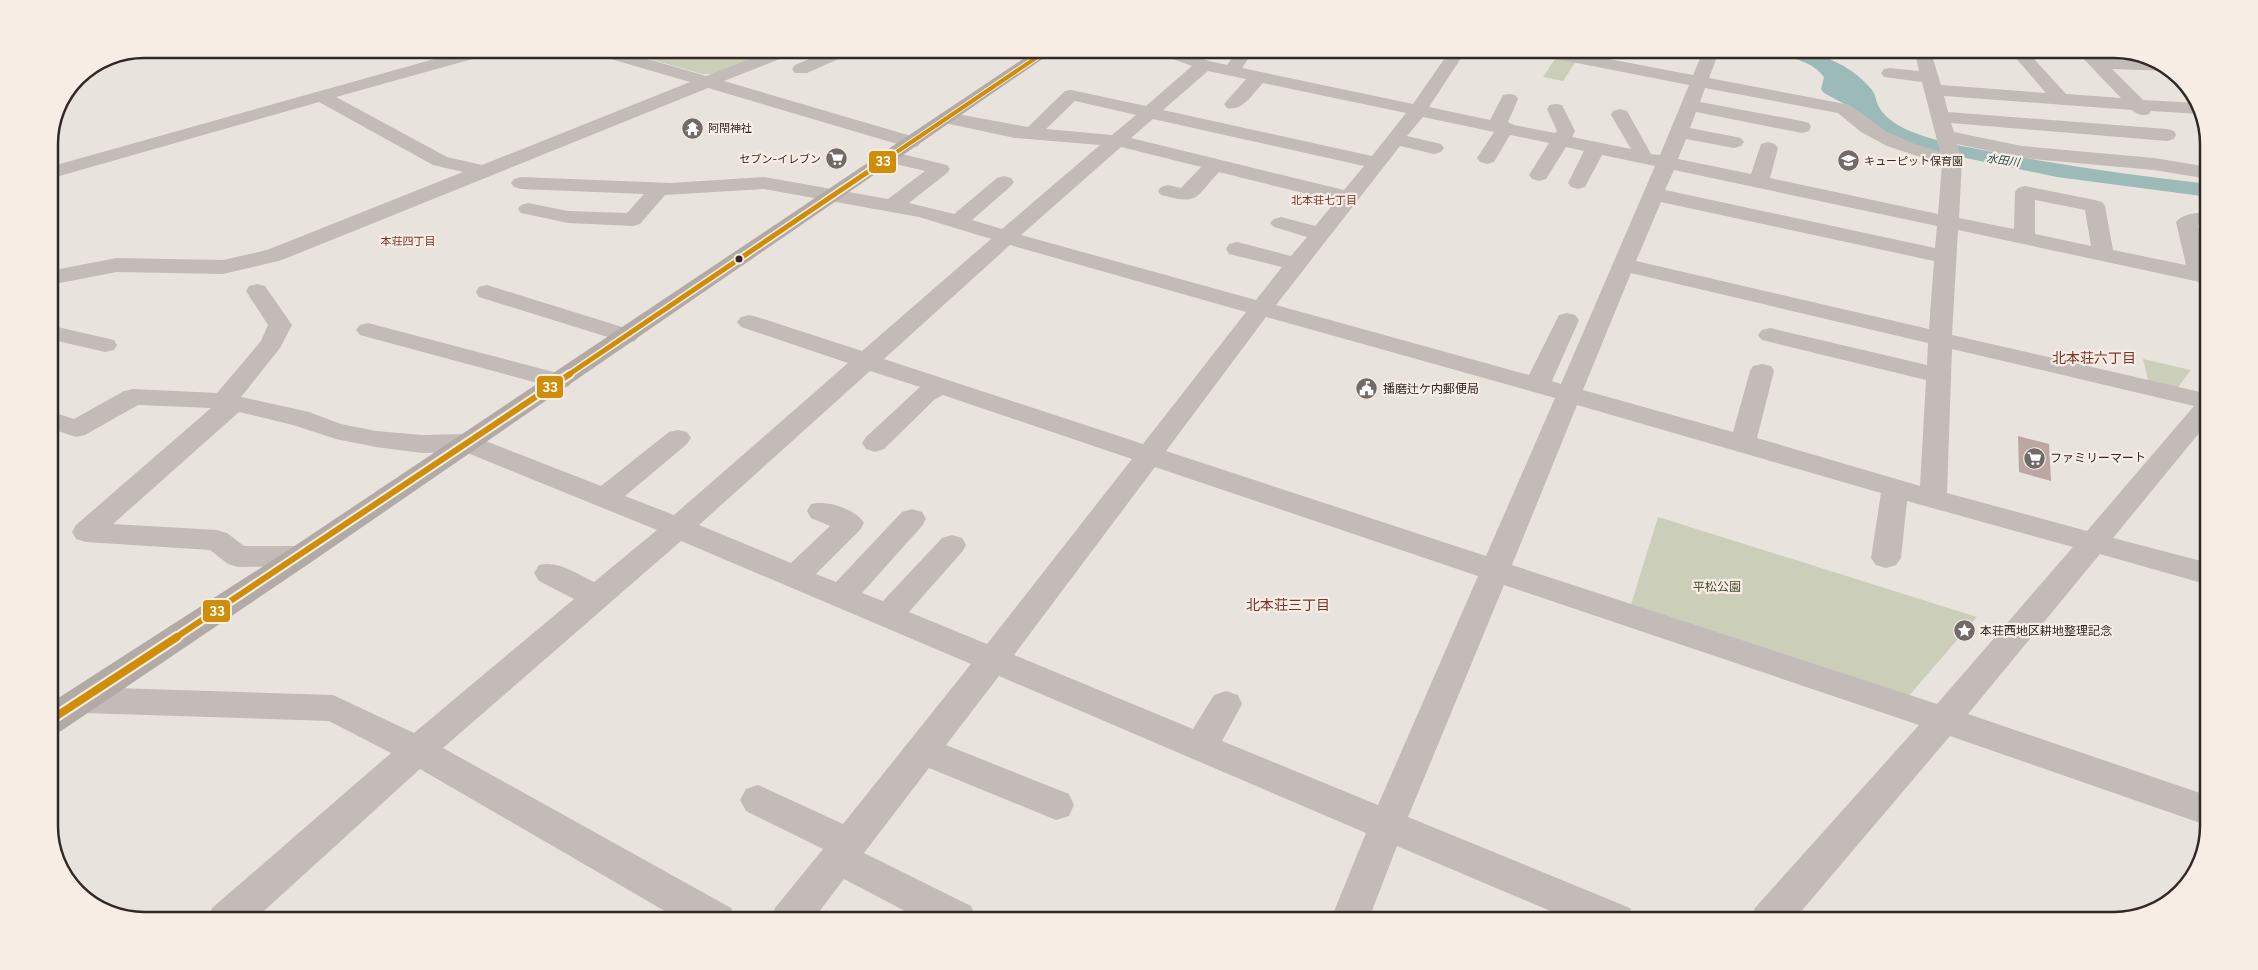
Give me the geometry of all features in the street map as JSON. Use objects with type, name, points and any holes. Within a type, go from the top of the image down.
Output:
[{"type":"main road","points":[[60,713],[300,556],[1036,58]]},
{"type":"street","points":[[58,181],[322,97],[457,58]]},
{"type":"street","points":[[627,58],[911,142]]},
{"type":"street","points":[[58,276],[117,265],[223,267],[274,255],[765,58]]},
{"type":"street","points":[[801,69],[826,58]]},
{"type":"street","points":[[1186,58],[1204,65],[1596,146],[2200,275]]},
{"type":"street","points":[[1231,70],[1240,58]]},
{"type":"street","points":[[795,912],[993,660],[1262,308],[1419,109],[1452,58]]},
{"type":"street","points":[[1601,58],[1699,81],[1844,108],[1857,122],[1874,133],[1923,153],[1952,160]]},
{"type":"street","points":[[1353,912],[1386,826],[1654,194],[1708,58]]},
{"type":"street","points":[[1925,58],[1942,117],[1952,160],[1940,339],[1933,499]]},
{"type":"street","points":[[2024,58],[2061,99]]},
{"type":"street","points":[[2091,58],[2200,166]]},
{"type":"street","points":[[2096,63],[2153,66]]},
{"type":"street","points":[[236,912],[417,750],[678,528],[1006,237],[1204,65]]},
{"type":"street","points":[[1890,73],[1932,84],[2061,99],[2193,109]]},
{"type":"street","points":[[1233,104],[1260,76]]},
{"type":"street","points":[[384,79],[406,90]]},
{"type":"street","points":[[1033,134],[1038,126],[1071,95],[1377,163]]},
{"type":"street","points":[[322,97],[440,161],[482,172]]},
{"type":"street","points":[[1487,158],[1501,126],[1510,98]]},
{"type":"street","points":[[1690,105],[1802,127]]},
{"type":"street","points":[[1540,175],[1566,131],[1556,109]]},
{"type":"street","points":[[1620,115],[1642,152],[1641,157]]},
{"type":"street","points":[[1942,117],[1993,116],[2178,145]]},
{"type":"street","points":[[948,118],[1015,132],[1118,141],[1350,198]]},
{"type":"street","points":[[1679,132],[1734,142]]},
{"type":"street","points":[[1947,136],[2022,152],[2154,164],[2200,171]]},
{"type":"street","points":[[1395,139],[1434,148]]},
{"type":"street","points":[[1578,183],[1596,146]]},
{"type":"street","points":[[1759,181],[1768,148]]},
{"type":"street","points":[[890,157],[940,169],[892,206]]},
{"type":"street","points":[[1168,191],[1186,195],[1214,165]]},
{"type":"street","points":[[957,222],[1004,182]]},
{"type":"street","points":[[520,183],[659,189],[764,183],[922,211],[1006,237],[1743,443],[1933,499],[2200,572]]},
{"type":"street","points":[[528,209],[568,217],[633,220],[659,189]]},
{"type":"street","points":[[2024,237],[2025,192],[2095,206],[2103,254]]},
{"type":"street","points":[[1654,194],[1946,256]]},
{"type":"street","points":[[1817,229],[1824,195]]},
{"type":"street","points":[[2200,218],[2187,222],[2200,263]]},
{"type":"street","points":[[1281,223],[1321,234]]},
{"type":"street","points":[[1237,249],[1297,264]]},
{"type":"street","points":[[1624,264],[2200,401]]},
{"type":"street","points":[[257,291],[280,325],[272,343],[229,402],[205,426],[86,532],[217,540],[238,557],[300,556]]},
{"type":"street","points":[[487,292],[627,336]]},
{"type":"street","points":[[1779,302],[1768,341],[1938,375]]},
{"type":"street","points":[[1537,386],[1567,320]]},
{"type":"street","points":[[749,322],[2200,808]]},
{"type":"street","points":[[58,334],[105,345]]},
{"type":"street","points":[[382,339],[560,381]]},
{"type":"street","points":[[1743,443],[1762,371]]},
{"type":"street","points":[[875,443],[925,396],[940,386]]},
{"type":"street","points":[[58,423],[76,429],[133,397],[229,402],[300,418],[336,431],[376,439],[422,444],[468,443],[678,528],[1594,912]]},
{"type":"street","points":[[1777,912],[1943,721],[2200,414]]},
{"type":"street","points":[[605,498],[678,438]]},
{"type":"street","points":[[1886,558],[1896,488]]},
{"type":"street","points":[[795,577],[850,523],[821,511]]},
{"type":"street","points":[[841,596],[912,519]]},
{"type":"street","points":[[888,616],[952,545]]},
{"type":"street","points":[[548,573],[597,597]]},
{"type":"street","points":[[1200,747],[1226,704]]},
{"type":"street","points":[[60,713],[333,708],[417,750],[701,912]]},
{"type":"street","points":[[923,750],[1056,806]]},
{"type":"street","points":[[758,800],[946,912]]},
{"type":"green space","points":[[646,58],[755,58],[713,74],[702,74]]},
{"type":"green space","points":[[1556,58],[1577,60],[1563,81],[1543,77]]},
{"type":"green space","points":[[2143,359],[2191,370],[2176,390],[2149,384]]},
{"type":"green space","name":"平松公園","points":[[1658,517],[1977,617],[1907,698],[1629,611]]},
{"type":"water","name":"水田川","points":[[1794,58],[1828,58],[1848,69],[1865,82],[1873,92],[1882,112],[1890,120],[1905,129],[1926,137],[2055,163],[2200,183],[2200,196],[2057,177],[1937,152],[1892,138],[1848,106],[1824,93],[1821,89],[1824,77],[1818,70]]},
{"type":"building","name":"ファミリーマート","points":[[2018,436],[2049,444],[2051,481],[2019,472]]},
{"type":"transit line","name":"33","points":[[58,715],[300,556],[1036,58]]},
{"type":"place","name":"阿閇神社","points":[[692,128]]},
{"type":"place","name":"セブン-イレブン","points":[[837,159]]},
{"type":"place","name":"キューピット保育園","points":[[1848,161]]},
{"type":"place","name":"播磨辻ケ内郵便局","points":[[1367,389]]},
{"type":"place","name":"ファミリーマート","points":[[2034,458]]},
{"type":"place","name":"本荘西地区耕地整理記念","points":[[1964,631]]},
{"type":"district","name":"北本荘七丁目","points":[[1324,200]]},
{"type":"district","name":"本荘四丁目","points":[[408,241]]},
{"type":"district","name":"北本荘六丁目","points":[[2094,358]]},
{"type":"district","name":"北本荘三丁目","points":[[1288,605]]}]
